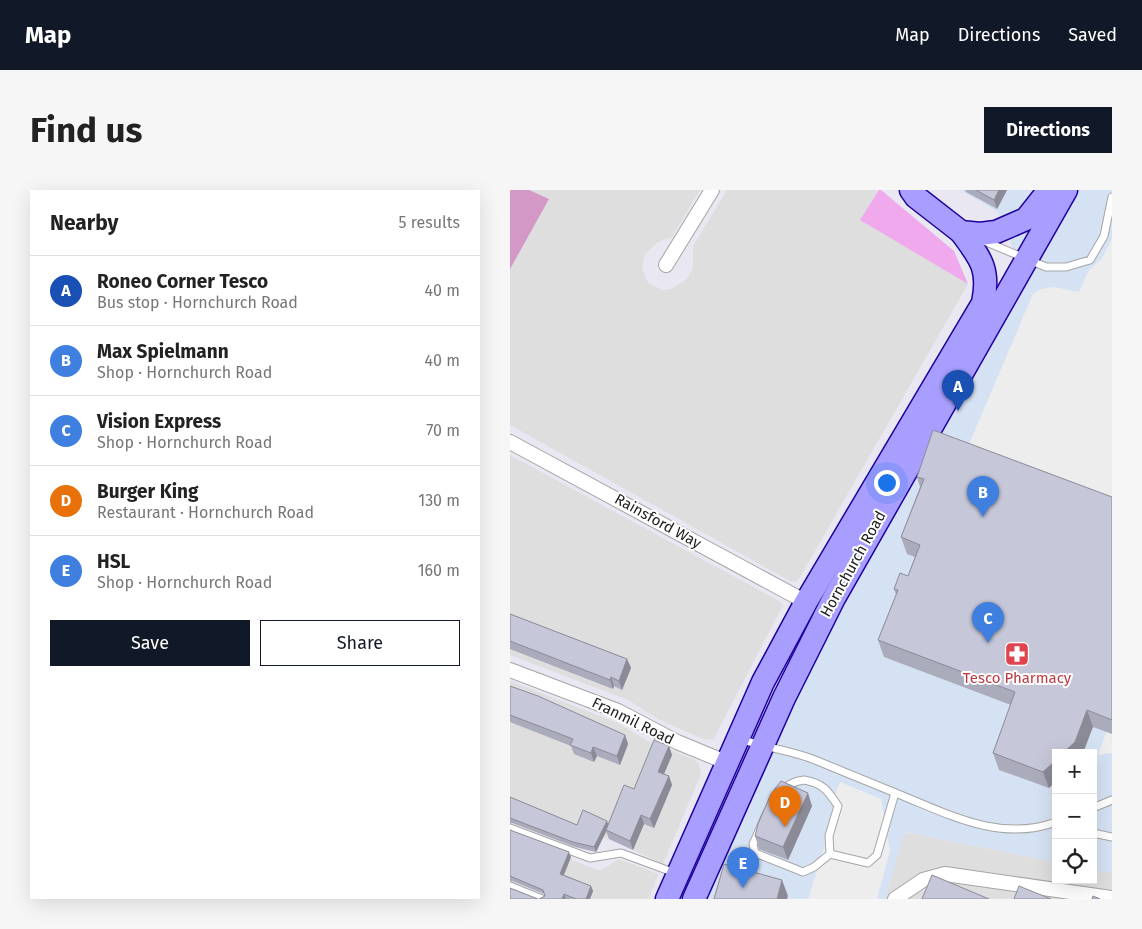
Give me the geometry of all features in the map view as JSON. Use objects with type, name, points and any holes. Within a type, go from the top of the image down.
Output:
[{"type":"main road","name":"Hornchurch Road","points":[[667,899],[763,682],[806,602],[983,303],[986,283],[981,258],[961,232],[916,197],[912,190]]},
{"type":"main road","points":[[961,232],[996,232],[1018,224],[1031,214],[1049,190]]},
{"type":"main road","name":"Hornchurch Road","points":[[694,899],[784,698],[834,598],[1066,190]]},
{"type":"street","points":[[666,265],[712,190]]},
{"type":"street","name":"Rainsford Way","points":[[510,442],[806,602]]},
{"type":"street","name":"Franmil Road","points":[[510,670],[618,710],[677,742],[728,763]]},
{"type":"street","points":[[895,899],[923,880],[946,874],[1112,898]]},
{"type":"lane","points":[[961,232],[1046,267],[1057,268],[1090,260],[1104,236],[1112,198]]},
{"type":"lane","points":[[739,738],[763,747],[800,754],[954,818],[993,829],[1018,830],[1052,824]]},
{"type":"lane","points":[[793,781],[814,782],[831,794],[838,806],[829,836],[830,854],[814,867],[802,872],[755,853],[753,844],[778,794],[793,781]]},
{"type":"lane","points":[[830,854],[868,863],[872,861],[877,855],[895,793]]},
{"type":"lane","points":[[1097,806],[1112,800]]},
{"type":"lane","points":[[510,828],[590,858],[622,853],[678,874]]},
{"type":"lane","points":[[1097,834],[1112,837]]},
{"type":"lane","points":[[510,886],[542,899]]},
{"type":"shaded area","points":[[510,190],[700,190],[672,237],[658,242],[645,254],[642,268],[648,283],[663,290],[671,289],[687,279],[693,267],[693,246],[727,190],[879,190],[861,220],[968,284],[799,579],[795,582],[790,581],[510,425]]},
{"type":"shaded area","points":[[510,190],[529,190],[549,199],[510,269]]},
{"type":"shaded area","points":[[879,190],[954,251],[968,284],[860,220]]},
{"type":"shaded area","points":[[960,190],[1112,190],[1112,873],[1097,871],[1097,749],[1052,749],[1052,861],[905,832],[885,899],[704,899],[773,743],[899,499],[1026,279],[998,212]]},
{"type":"shaded area","points":[[1112,239],[1112,512],[964,456],[1033,294],[1041,289],[1054,287],[1079,292],[1089,270],[1102,258]]},
{"type":"shaded area","points":[[510,455],[779,601],[783,605],[713,740],[703,739],[658,719],[628,700],[510,655]]},
{"type":"shaded area","points":[[510,681],[618,723],[646,740],[695,760],[699,764],[701,774],[663,864],[625,846],[510,800]]},
{"type":"shaded area","points":[[1112,717],[1112,753],[1098,755]]},
{"type":"shaded area","points":[[840,782],[881,799],[890,851],[877,899],[808,899],[835,813],[836,792]]},
{"type":"shaded area","points":[[904,832],[1052,861],[1052,884],[1097,884],[1097,871],[1112,873],[1112,899],[885,899]]},
{"type":"shaded area","points":[[570,859],[600,871],[619,859],[658,874],[649,899],[590,899],[593,891],[562,879]]},
{"type":"building","points":[[976,190],[999,190],[994,200]]},
{"type":"building","points":[[933,430],[1112,497],[1112,720],[1087,710],[1075,742],[1067,749],[1052,749],[1052,764],[1043,772],[993,753],[1015,692],[878,640],[898,590],[894,589],[900,573],[908,576],[920,545],[901,537],[924,479],[917,477]]},
{"type":"building","points":[[510,614],[627,659],[619,681],[611,677],[610,680],[510,641]]},
{"type":"building","points":[[510,686],[538,696],[625,735],[617,756],[593,747],[591,753],[570,745],[573,739],[510,715]]},
{"type":"building","points":[[654,740],[669,746],[658,772],[669,776],[650,819],[641,815],[630,841],[606,830],[624,785],[634,789]]},
{"type":"building","points":[[781,781],[808,793],[783,847],[755,836],[771,794]]},
{"type":"building","points":[[510,797],[577,825],[583,810],[607,821],[594,847],[573,842],[510,818]]},
{"type":"building","points":[[510,830],[569,852],[560,874],[591,886],[586,899],[576,899],[564,894],[562,899],[539,899],[545,896],[543,890],[510,876]]},
{"type":"building","points":[[724,864],[782,880],[777,899],[714,899]]},
{"type":"building","points":[[932,875],[989,899],[922,899]]},
{"type":"building","points":[[1019,886],[1051,899],[1014,899]]},
{"type":"building","points":[[510,888],[538,899],[510,899]]},
{"type":"place","name":"Roneo Corner Tesco","points":[[958,411]]},
{"type":"place","name":"Max Spielmann","points":[[983,517]]},
{"type":"place","name":"Vision Express","points":[[988,643]]},
{"type":"place","name":"Tesco Pharmacy","points":[[1017,654]]},
{"type":"place","name":"Burger King","points":[[785,827]]},
{"type":"place","name":"HSL","points":[[743,888]]}]
